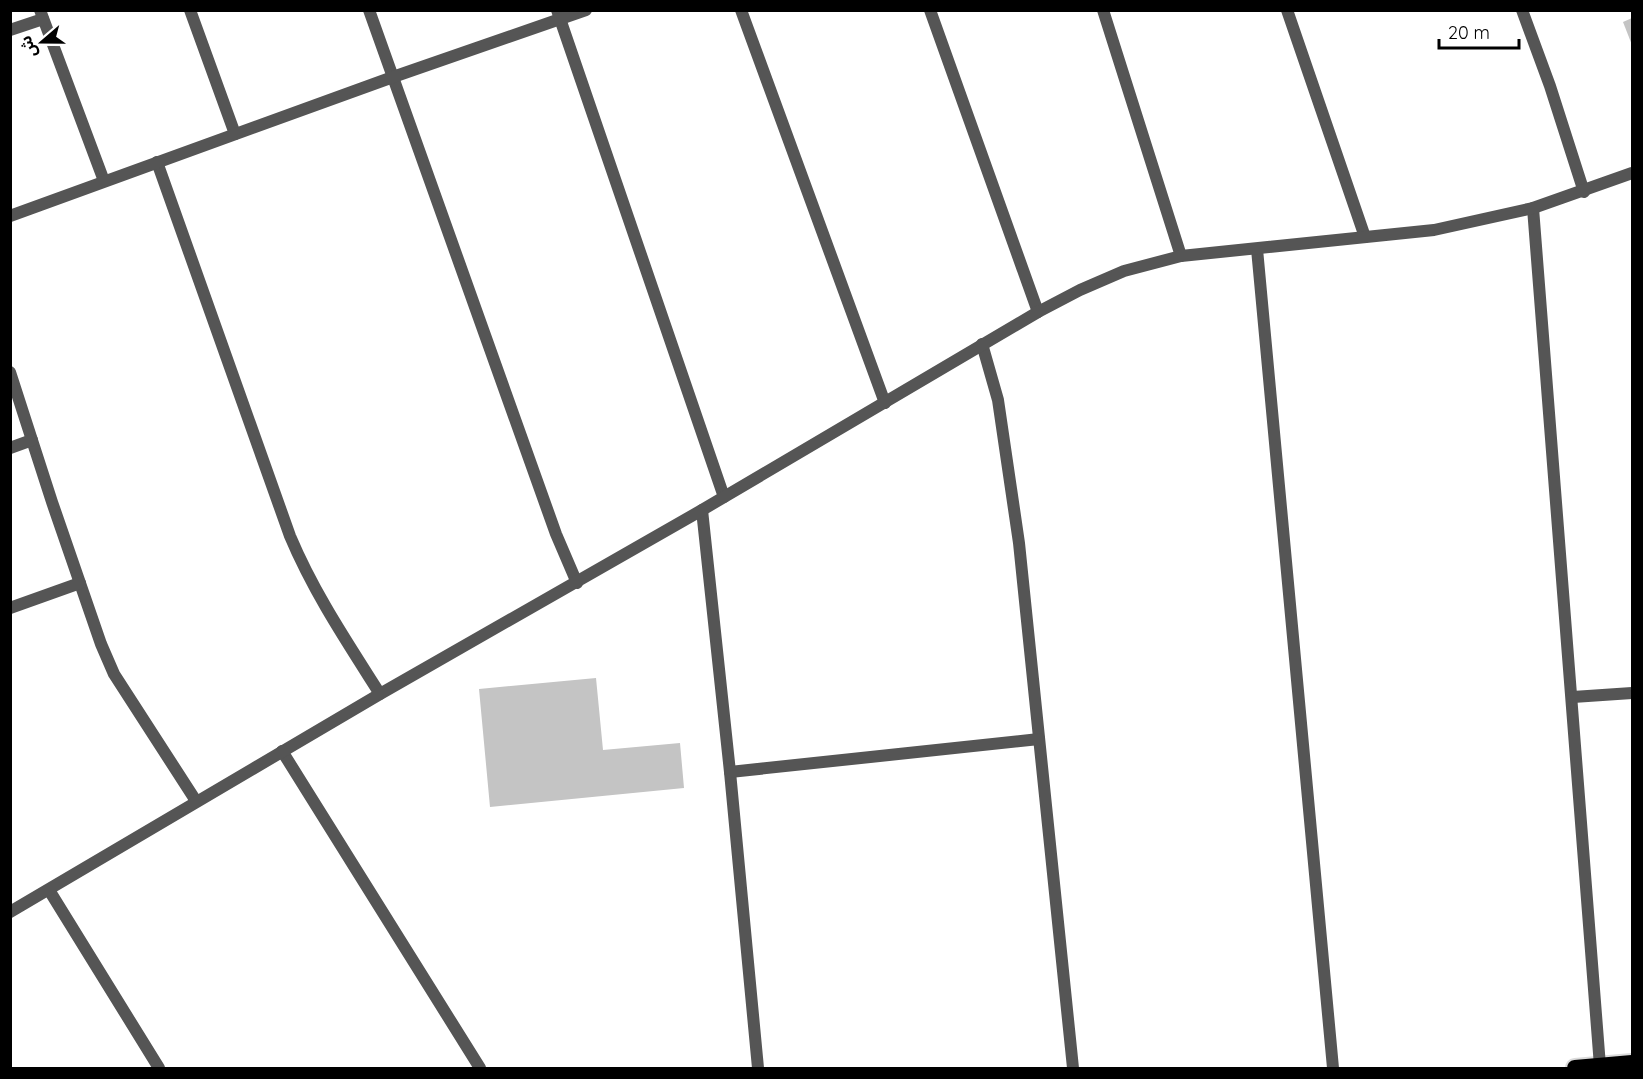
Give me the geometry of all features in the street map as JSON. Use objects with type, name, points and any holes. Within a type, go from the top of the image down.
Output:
[{"type":"highway","points":[[1575,1068],[1632,1063]]},
{"type":"street","points":[[190,10],[235,134]]},
{"type":"street","points":[[369,10],[552,523],[577,583]]},
{"type":"street","points":[[10,216],[559,16],[586,10]]},
{"type":"street","points":[[741,10],[885,403]]},
{"type":"street","points":[[930,10],[1038,312]]},
{"type":"street","points":[[1103,10],[1181,255]]},
{"type":"street","points":[[1287,10],[1365,237]]},
{"type":"street","points":[[1522,10],[1550,86],[1584,192]]},
{"type":"street","points":[[10,30],[41,15],[104,181]]},
{"type":"street","points":[[559,16],[724,497]]},
{"type":"street","points":[[157,162],[286,525],[306,573],[322,603],[380,694]]},
{"type":"street","points":[[10,912],[380,694],[702,510],[982,344],[1080,290],[1124,271],[1181,255],[1434,230],[1533,208],[1584,192],[1632,173]]},
{"type":"street","points":[[1533,208],[1573,697],[1600,1066]]},
{"type":"street","points":[[1257,249],[1333,1068]]},
{"type":"street","points":[[982,344],[998,400],[1007,452],[1073,1068]]},
{"type":"street","points":[[10,372],[101,644],[114,674],[196,801]]},
{"type":"street","points":[[10,448],[32,440]]},
{"type":"street","points":[[702,510],[758,1068]]},
{"type":"street","points":[[10,608],[80,583]]},
{"type":"street","points":[[1573,697],[1632,693]]},
{"type":"street","points":[[730,772],[1039,739]]},
{"type":"street","points":[[282,751],[480,1068]]},
{"type":"street","points":[[49,890],[159,1068]]},
{"type":"building","points":[[1632,18],[1632,45],[1623,22]]},
{"type":"building","points":[[596,678],[603,750],[680,743],[684,788],[490,807],[479,689]]}]
